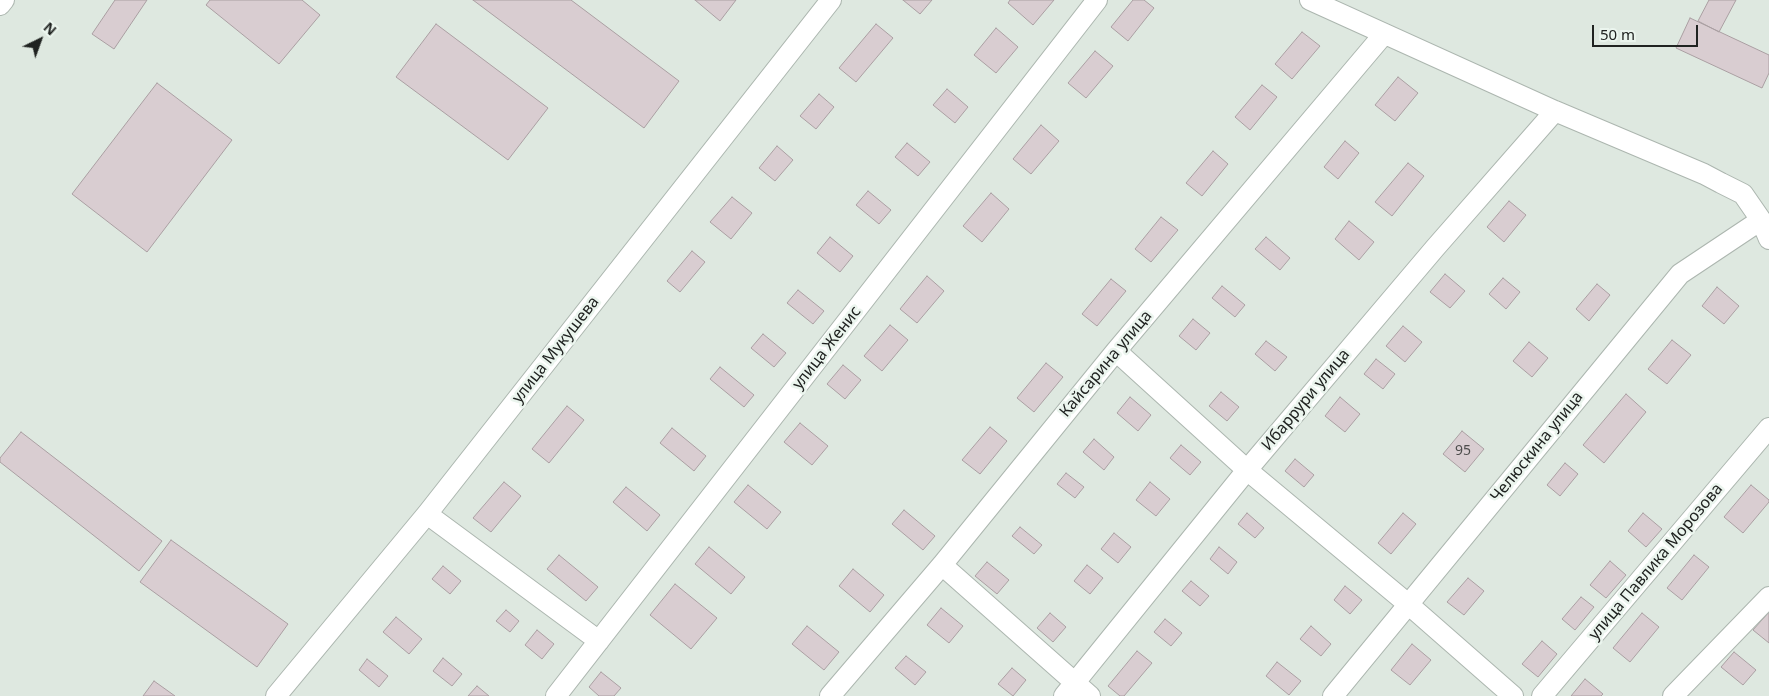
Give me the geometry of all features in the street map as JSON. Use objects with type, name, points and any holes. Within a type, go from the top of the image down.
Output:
[{"type":"street","points":[[0,5],[4,0]]},
{"type":"street","name":"улица Мукушева","points":[[276,696],[427,514],[831,0]]},
{"type":"street","name":"улица Женис","points":[[556,696],[1098,0]]},
{"type":"street","points":[[1310,0],[1556,111],[1704,174],[1742,194],[1765,222],[1769,239]]},
{"type":"street","name":"Кайсарина улица","points":[[830,696],[942,565],[1116,350],[1384,34]]},
{"type":"street","name":"Ибаррури улица","points":[[1070,689],[1247,470],[1435,248],[1556,111]]},
{"type":"street","name":"Челюскина улица","points":[[1333,696],[1680,274],[1765,222]]},
{"type":"street","points":[[1116,350],[1247,470],[1408,604],[1513,696]]},
{"type":"street","name":"улица Павлика Морозова","points":[[1542,696],[1769,428]]},
{"type":"street","points":[[427,514],[599,641]]},
{"type":"street","points":[[942,565],[1070,689],[1090,696]]},
{"type":"street","points":[[1674,696],[1769,597]]},
{"type":"building","points":[[115,0],[147,0],[114,49],[92,34]]},
{"type":"building","points":[[210,0],[302,0],[320,15],[279,64],[206,5]]},
{"type":"building","points":[[473,0],[571,0],[679,81],[644,128]]},
{"type":"building","points":[[695,0],[736,0],[720,21]]},
{"type":"building","points":[[903,0],[932,0],[920,14]]},
{"type":"building","points":[[1010,0],[1054,0],[1033,25],[1008,3]]},
{"type":"building","points":[[1133,0],[1144,0],[1154,8],[1128,41],[1111,27]]},
{"type":"building","points":[[1709,0],[1736,0],[1719,32],[1698,21]]},
{"type":"building","points":[[1690,18],[1769,55],[1769,73],[1762,88],[1676,48]]},
{"type":"building","points":[[436,24],[548,108],[508,160],[396,77]]},
{"type":"building","points":[[876,24],[893,38],[856,82],[839,68]]},
{"type":"building","points":[[996,28],[1018,47],[996,73],[974,55]]},
{"type":"building","points":[[1302,32],[1320,46],[1292,79],[1275,64]]},
{"type":"building","points":[[1095,51],[1113,66],[1086,98],[1068,83]]},
{"type":"building","points":[[1398,77],[1418,93],[1395,121],[1375,105]]},
{"type":"building","points":[[157,83],[232,140],[147,252],[72,194]]},
{"type":"building","points":[[1262,85],[1277,97],[1250,130],[1235,117]]},
{"type":"building","points":[[947,89],[968,107],[955,123],[933,105]]},
{"type":"building","points":[[819,94],[834,107],[816,129],[800,116]]},
{"type":"building","points":[[1041,125],[1059,141],[1031,174],[1013,159]]},
{"type":"building","points":[[1345,141],[1359,153],[1338,179],[1324,167]]},
{"type":"building","points":[[907,143],[930,162],[918,176],[895,157]]},
{"type":"building","points":[[777,146],[793,160],[775,181],[759,168]]},
{"type":"building","points":[[1213,151],[1228,164],[1202,196],[1186,183]]},
{"type":"building","points":[[1408,163],[1424,176],[1392,216],[1375,202]]},
{"type":"building","points":[[868,191],[891,210],[879,224],[856,205]]},
{"type":"building","points":[[991,193],[1009,209],[982,242],[963,226]]},
{"type":"building","points":[[732,197],[752,213],[731,239],[710,222]]},
{"type":"building","points":[[1509,201],[1526,215],[1504,242],[1487,227]]},
{"type":"building","points":[[1161,217],[1178,230],[1151,262],[1135,249]]},
{"type":"building","points":[[1349,221],[1374,242],[1359,260],[1335,239]]},
{"type":"building","points":[[830,237],[853,256],[840,272],[817,253]]},
{"type":"building","points":[[1266,237],[1290,258],[1280,270],[1255,249]]},
{"type":"building","points":[[692,251],[705,262],[680,292],[667,281]]},
{"type":"building","points":[[1445,274],[1465,291],[1450,308],[1430,292]]},
{"type":"building","points":[[927,276],[944,291],[917,323],[900,309]]},
{"type":"building","points":[[1503,278],[1520,292],[1506,309],[1489,294]]},
{"type":"building","points":[[1111,279],[1126,291],[1097,326],[1082,314]]},
{"type":"building","points":[[1597,284],[1610,295],[1589,321],[1576,309]]},
{"type":"building","points":[[1222,286],[1245,305],[1235,317],[1212,298]]},
{"type":"building","points":[[1717,287],[1739,306],[1724,324],[1702,306]]},
{"type":"building","points":[[798,290],[824,311],[813,324],[787,303]]},
{"type":"building","points":[[1193,319],[1210,333],[1196,350],[1179,336]]},
{"type":"building","points":[[890,325],[908,340],[882,371],[864,356]]},
{"type":"building","points":[[1403,326],[1422,342],[1405,362],[1386,346]]},
{"type":"building","points":[[763,334],[786,353],[774,367],[751,348]]},
{"type":"building","points":[[1672,340],[1691,355],[1667,384],[1648,369]]},
{"type":"building","points":[[1266,341],[1287,357],[1275,371],[1255,354]]},
{"type":"building","points":[[1529,342],[1548,358],[1532,377],[1513,361]]},
{"type":"building","points":[[1376,359],[1395,374],[1383,389],[1364,374]]},
{"type":"building","points":[[1046,363],[1063,377],[1034,412],[1017,398]]},
{"type":"building","points":[[843,365],[861,380],[845,399],[827,384]]},
{"type":"building","points":[[720,367],[754,395],[744,407],[710,379]]},
{"type":"building","points":[[1221,392],[1239,407],[1227,421],[1209,406]]},
{"type":"building","points":[[1626,394],[1646,412],[1604,463],[1583,445]]},
{"type":"building","points":[[1130,397],[1151,415],[1138,431],[1117,413]]},
{"type":"building","points":[[1340,397],[1360,414],[1345,432],[1325,416]]},
{"type":"building","points":[[567,406],[584,420],[549,463],[532,449]]},
{"type":"building","points":[[800,423],[828,446],[812,465],[784,442]]},
{"type":"building","points":[[990,427],[1007,441],[980,474],[962,460]]},
{"type":"building","points":[[672,428],[706,456],[694,471],[660,443]]},
{"type":"building","points":[[1462,431],[1484,449],[1465,472],[1443,454]]},
{"type":"building","points":[[21,432],[162,541],[139,571],[0,462],[0,458]]},
{"type":"building","points":[[1094,439],[1114,457],[1104,470],[1083,452]]},
{"type":"building","points":[[1181,445],[1201,462],[1190,475],[1170,458]]},
{"type":"building","points":[[1295,459],[1314,475],[1304,487],[1285,471]]},
{"type":"building","points":[[1565,463],[1578,474],[1560,496],[1547,485]]},
{"type":"building","points":[[1066,473],[1084,487],[1075,498],[1057,484]]},
{"type":"building","points":[[504,482],[521,496],[491,532],[473,518]]},
{"type":"building","points":[[1150,482],[1170,499],[1156,516],[1136,500]]},
{"type":"building","points":[[748,485],[781,512],[767,529],[734,502]]},
{"type":"building","points":[[1751,485],[1769,502],[1743,533],[1724,517]]},
{"type":"building","points":[[626,487],[660,515],[647,531],[613,502]]},
{"type":"building","points":[[904,510],[935,536],[923,550],[892,524]]},
{"type":"building","points":[[1247,513],[1264,528],[1255,538],[1238,524]]},
{"type":"building","points":[[1403,513],[1416,524],[1391,554],[1378,543]]},
{"type":"building","points":[[1643,513],[1662,529],[1646,547],[1628,531]]},
{"type":"building","points":[[1020,527],[1042,545],[1034,554],[1012,536]]},
{"type":"building","points":[[1114,533],[1131,547],[1118,563],[1101,549]]},
{"type":"building","points":[[171,540],[288,624],[257,667],[140,582]]},
{"type":"building","points":[[709,547],[745,577],[731,594],[695,564]]},
{"type":"building","points":[[1219,547],[1237,562],[1228,574],[1210,559]]},
{"type":"building","points":[[559,555],[598,587],[586,601],[547,569]]},
{"type":"building","points":[[1694,555],[1709,567],[1682,600],[1667,588]]},
{"type":"building","points":[[1610,561],[1626,575],[1606,598],[1590,585]]},
{"type":"building","points":[[987,562],[1009,580],[997,594],[975,576]]},
{"type":"building","points":[[1087,565],[1103,578],[1090,594],[1074,581]]},
{"type":"building","points":[[443,566],[461,581],[450,594],[432,579]]},
{"type":"building","points":[[853,569],[884,595],[870,612],[839,586]]},
{"type":"building","points":[[1468,578],[1484,591],[1464,615],[1447,602]]},
{"type":"building","points":[[1191,581],[1209,596],[1200,606],[1182,591]]},
{"type":"building","points":[[675,584],[717,618],[691,649],[650,615]]},
{"type":"building","points":[[1345,586],[1362,600],[1350,614],[1334,600]]},
{"type":"building","points":[[1581,597],[1594,607],[1575,630],[1562,619]]},
{"type":"building","points":[[941,608],[963,626],[949,643],[927,625]]},
{"type":"building","points":[[506,610],[519,621],[510,632],[496,621]]},
{"type":"building","points":[[1769,612],[1769,643],[1753,630]]},
{"type":"building","points":[[1050,613],[1066,627],[1053,642],[1037,628]]},
{"type":"building","points":[[1642,613],[1659,627],[1630,662],[1613,648]]},
{"type":"building","points":[[396,617],[422,639],[409,654],[383,632]]},
{"type":"building","points":[[1165,619],[1182,633],[1171,646],[1154,632]]},
{"type":"building","points":[[807,626],[839,652],[824,670],[792,644]]},
{"type":"building","points":[[1311,626],[1331,644],[1321,656],[1300,639]]},
{"type":"building","points":[[537,630],[554,644],[542,659],[525,645]]},
{"type":"building","points":[[1542,641],[1557,654],[1538,677],[1522,664]]},
{"type":"building","points":[[1412,644],[1431,660],[1410,685],[1391,670]]},
{"type":"building","points":[[1137,651],[1152,663],[1124,696],[1120,696],[1108,686]]},
{"type":"building","points":[[1734,652],[1756,670],[1743,685],[1721,667]]},
{"type":"building","points":[[906,656],[926,672],[915,685],[895,668]]},
{"type":"building","points":[[443,658],[462,674],[452,686],[433,671]]},
{"type":"building","points":[[367,659],[388,676],[379,687],[359,670]]},
{"type":"building","points":[[1277,662],[1301,681],[1289,695],[1266,676]]},
{"type":"building","points":[[1012,668],[1026,680],[1013,696],[998,684]]},
{"type":"building","points":[[601,672],[621,688],[614,696],[599,696],[589,687]]},
{"type":"building","points":[[1585,679],[1603,694],[1601,696],[1571,696]]},
{"type":"building","points":[[154,681],[175,696],[143,696]]},
{"type":"building","points":[[477,686],[489,696],[468,696]]}]
